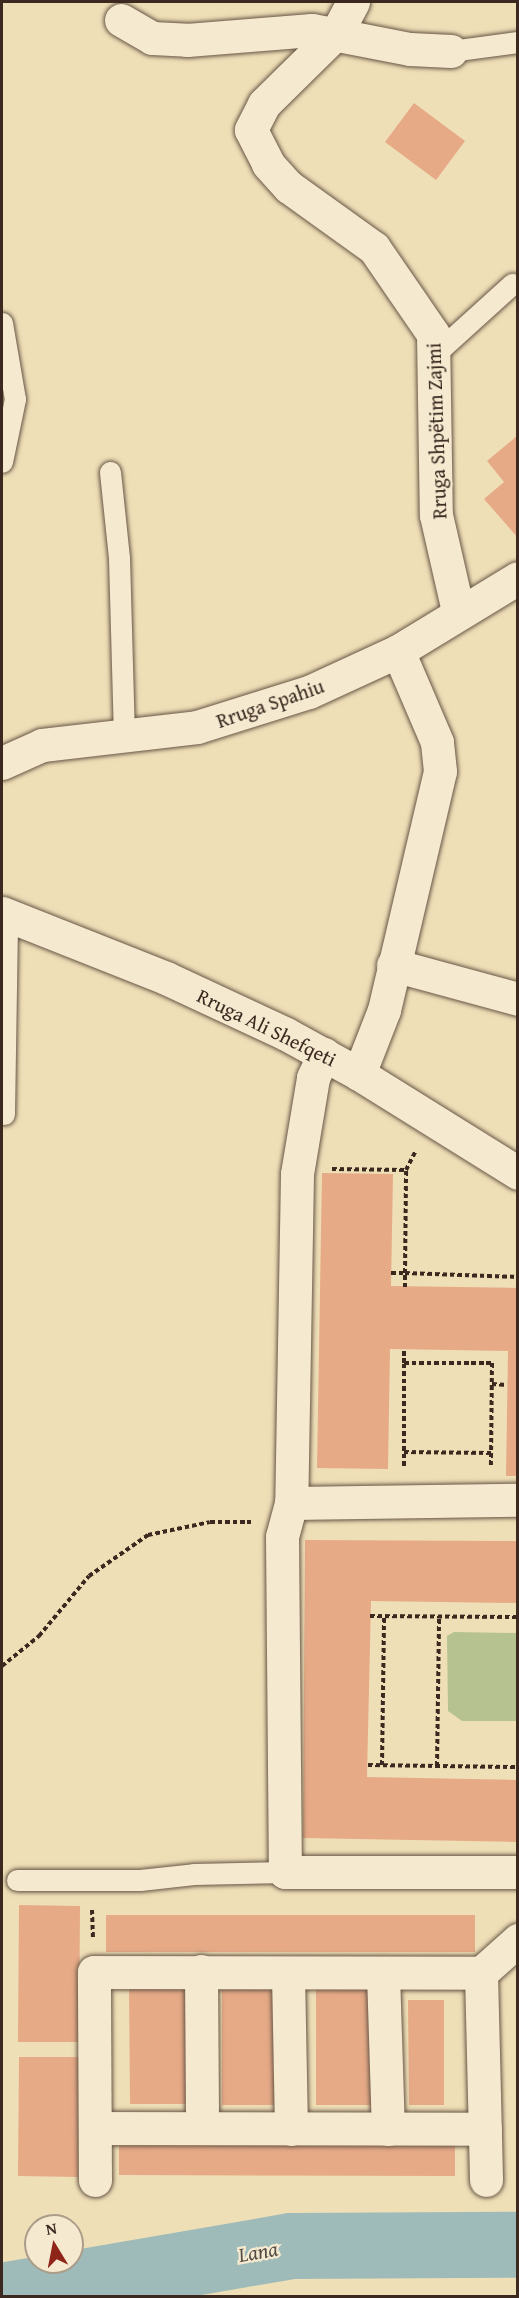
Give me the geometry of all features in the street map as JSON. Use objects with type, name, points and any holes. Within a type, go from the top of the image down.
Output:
[{"type":"street","name":"Rruga Shpëtim Zajmi","points":[[353,2],[336,32],[264,104],[251,130],[268,164],[289,187],[374,248],[394,272],[433,334],[436,353],[436,515],[458,611]]},
{"type":"street","points":[[121,20],[152,38],[187,40],[266,32],[336,32],[399,47],[451,51]]},
{"type":"street","name":"Rruga Spahiu","points":[[2,763],[42,746],[197,727],[244,716],[309,692],[398,651],[458,611],[518,578]]},
{"type":"street","points":[[359,1074],[384,1010],[440,771],[437,742],[398,651]]},
{"type":"street","name":"Rruga Ali Shefqeti","points":[[4,913],[166,978],[324,1054],[518,1173]]},
{"type":"street","points":[[393,965],[518,999]]},
{"type":"street","points":[[324,1054],[309,1097],[297,1174],[288,1512],[282,1538],[285,1872],[518,1872]]},
{"type":"street","points":[[288,1512],[518,1500]]},
{"type":"street","points":[[95,2180],[94,1972],[481,1973],[518,1940]]},
{"type":"street","points":[[201,1971],[202,2128]]},
{"type":"street","points":[[288,1973],[291,2128]]},
{"type":"street","points":[[382,1973],[388,2129]]},
{"type":"street","points":[[481,1973],[486,2180]]},
{"type":"street","points":[[94,2128],[485,2129]]},
{"type":"lane","points":[[451,51],[518,42]]},
{"type":"lane","points":[[436,353],[512,284]]},
{"type":"lane","points":[[2,323],[15,399],[2,462]]},
{"type":"lane","points":[[110,472],[120,558],[124,735]]},
{"type":"lane","points":[[4,913],[4,1114]]},
{"type":"lane","points":[[17,1880],[140,1880],[194,1874],[285,1872]]},
{"type":"path","points":[[320,1169],[406,1170],[405,1287]]},
{"type":"path","points":[[391,1273],[518,1276]]},
{"type":"path","points":[[404,1348],[404,1473]]},
{"type":"path","points":[[404,1363],[492,1363],[491,1473]]},
{"type":"path","points":[[492,1384],[507,1385]]},
{"type":"path","points":[[404,1452],[491,1453]]},
{"type":"path","points":[[2,1666],[39,1636],[89,1576],[148,1534],[210,1522],[288,1512]]},
{"type":"path","points":[[370,1616],[518,1617]]},
{"type":"path","points":[[382,1765],[384,1617]]},
{"type":"path","points":[[437,1766],[439,1617]]},
{"type":"path","points":[[368,1765],[518,1767]]},
{"type":"green space","points":[[454,1632],[517,1633],[517,1721],[462,1721],[448,1711],[447,1636]]},
{"type":"building","points":[[414,103],[465,141],[436,180],[385,142]]},
{"type":"building","points":[[518,435],[518,538],[484,499],[504,482],[487,461]]},
{"type":"building","points":[[322,1173],[393,1174],[391,1286],[518,1288],[518,1476],[506,1476],[508,1351],[390,1349],[388,1469],[317,1468]]},
{"type":"building","points":[[305,1540],[518,1541],[518,1603],[371,1601],[367,1777],[518,1780],[518,1842],[303,1838]]},
{"type":"building","points":[[19,1905],[80,1906],[79,2042],[18,2042]]},
{"type":"building","points":[[106,1915],[475,1915],[475,1952],[106,1952]]},
{"type":"building","points":[[129,1986],[190,1986],[191,2104],[130,2104]]},
{"type":"building","points":[[222,1986],[282,1986],[283,2105],[222,2105]]},
{"type":"building","points":[[316,1986],[376,1986],[377,2105],[316,2105]]},
{"type":"building","points":[[408,2000],[444,2000],[444,2105],[409,2105]]},
{"type":"building","points":[[19,2057],[79,2057],[78,2177],[18,2176]]},
{"type":"building","points":[[119,2137],[455,2138],[455,2176],[119,2175]]},
{"type":"waterway","name":"Lana","points":[[2,2296],[291,2246],[518,2245]]}]
